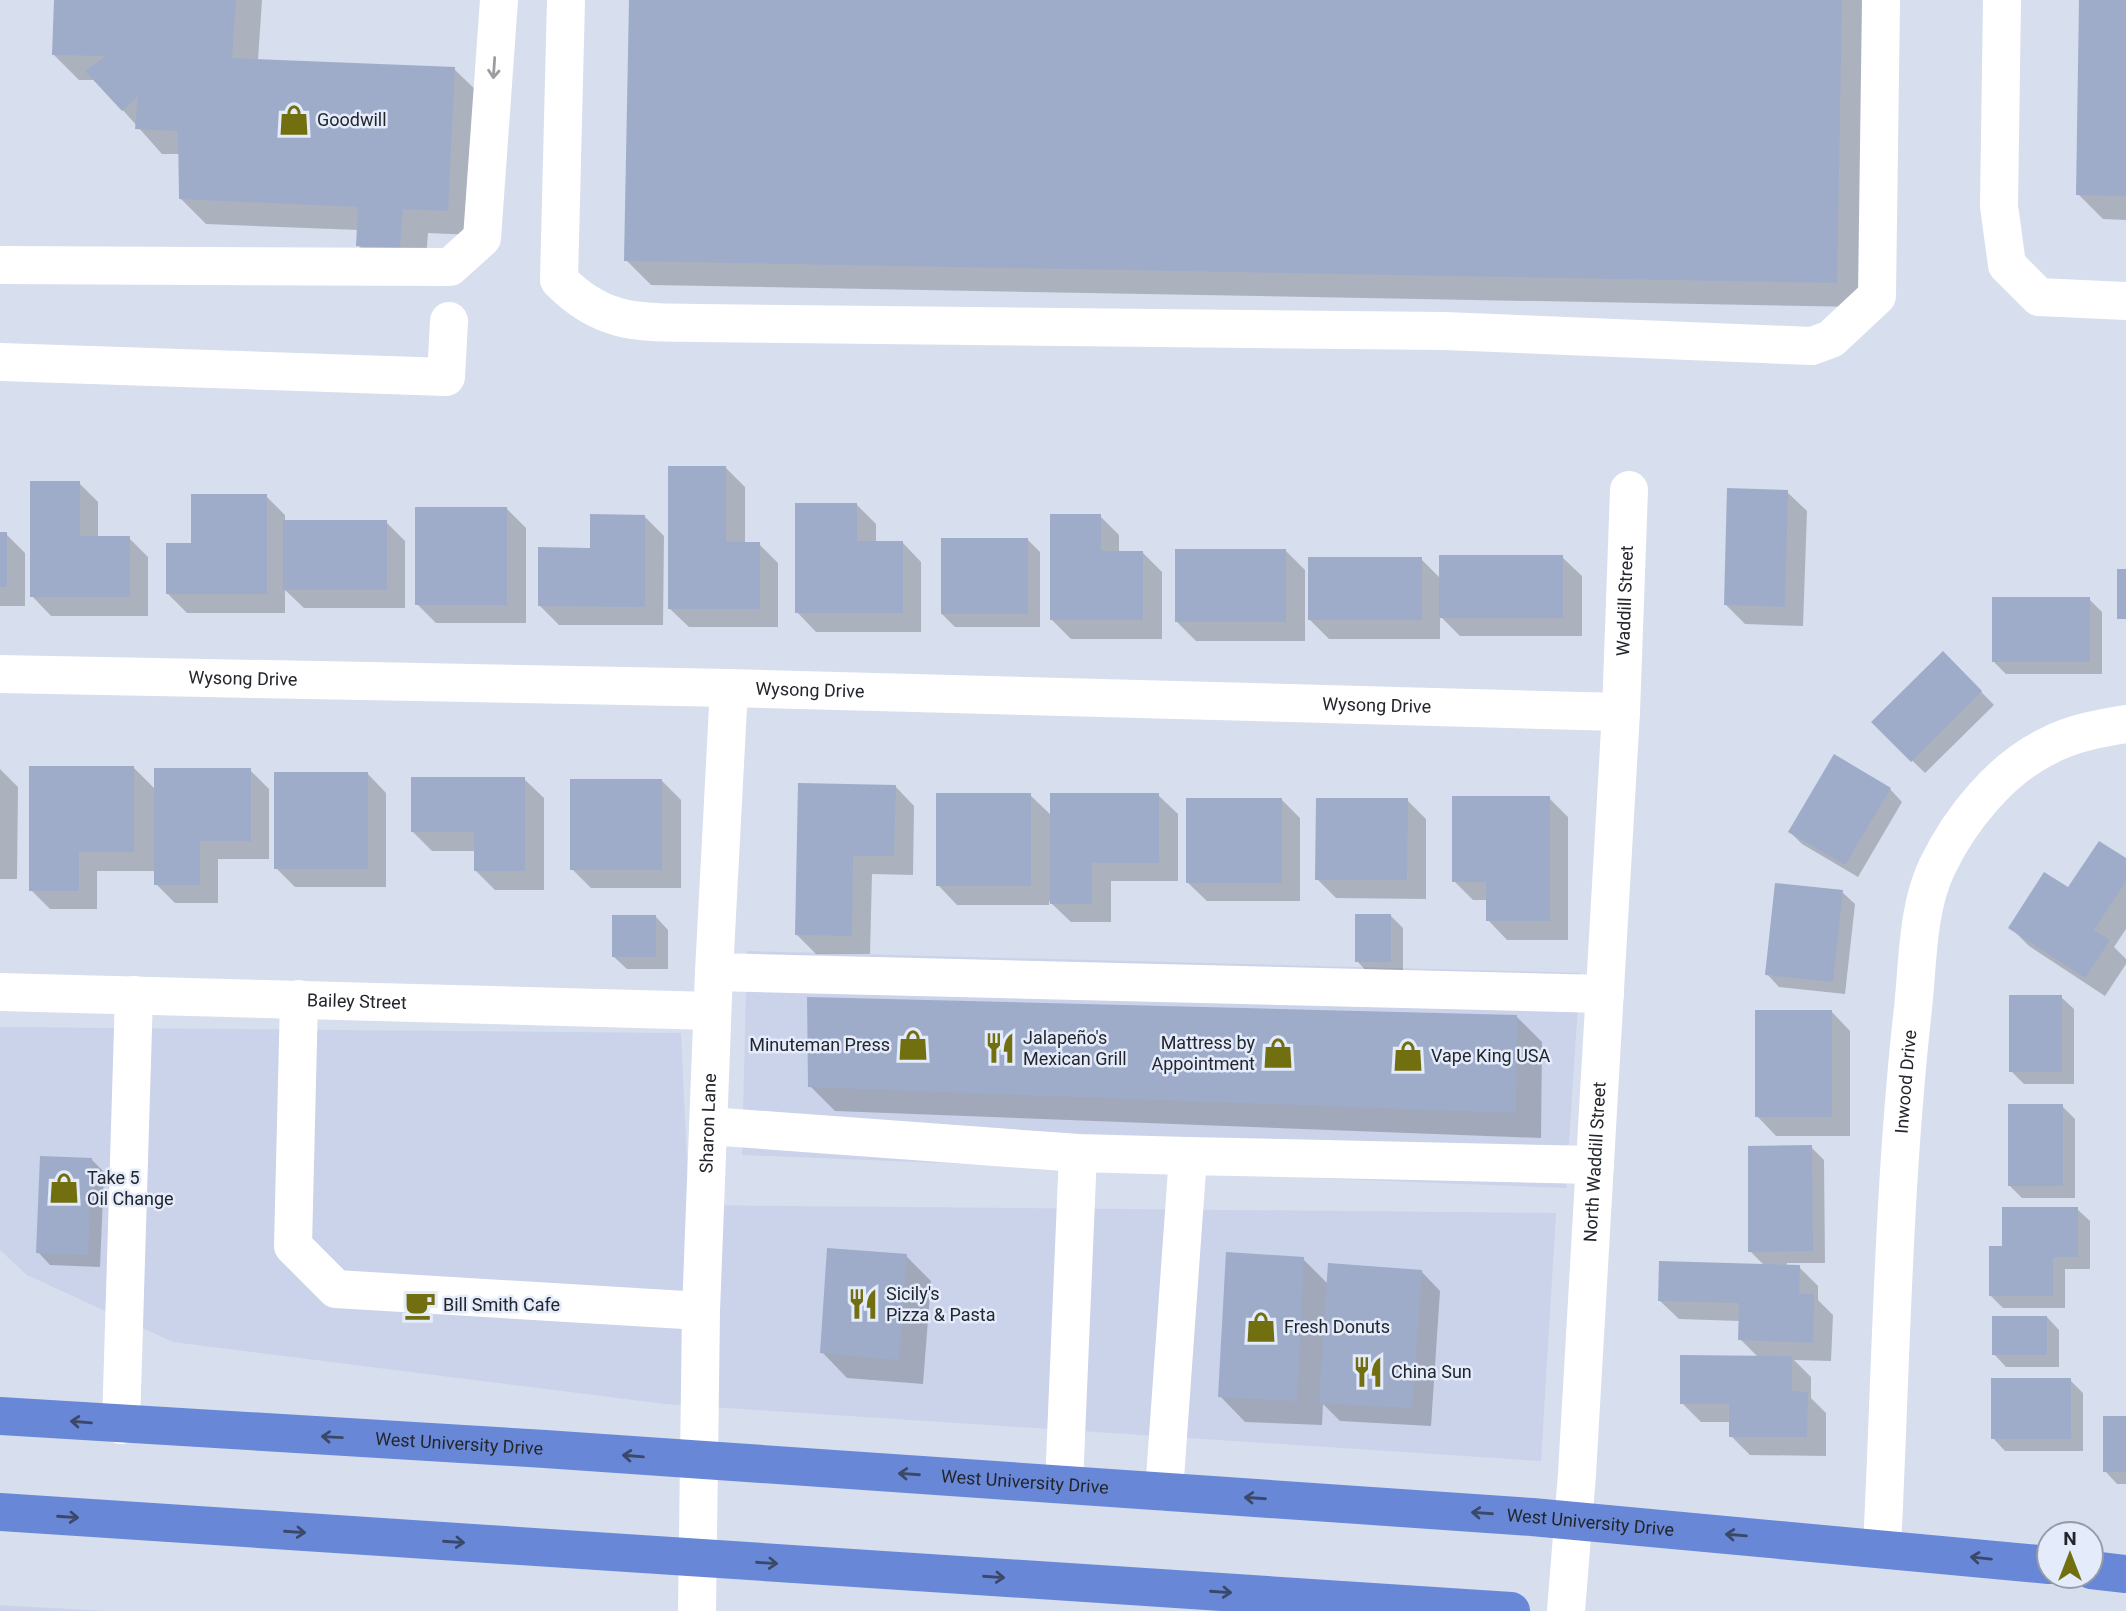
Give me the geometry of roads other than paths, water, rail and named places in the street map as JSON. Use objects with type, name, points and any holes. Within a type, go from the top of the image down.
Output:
[{"type":"highway","name":"West University Drive","points":[[0,1416],[1064,1484],[1574,1521],[1882,1547],[2035,1563]]},
{"type":"highway","points":[[0,1512],[1511,1611]]},
{"type":"highway","points":[[2105,1572],[2126,1574]]},
{"type":"street","points":[[0,265],[450,267],[482,238],[499,0]]},
{"type":"street","points":[[566,0],[559,280],[580,301],[601,312],[637,321],[698,323],[1444,331],[1812,346],[1830,339],[1877,296],[1881,0]]},
{"type":"street","points":[[2002,0],[1998,206],[2007,265],[2039,297],[2126,301]]},
{"type":"street","points":[[0,362],[446,377],[449,321]]},
{"type":"street","name":"Waddill Street","points":[[1621,712],[1629,490]]},
{"type":"street","name":"Wysong Drive","points":[[0,674],[729,688],[1621,712]]},
{"type":"street","name":"Sharon Lane","points":[[697,1611],[701,1311],[712,1011],[729,688]]},
{"type":"street","name":"North Waddill Street","points":[[1566,1611],[1574,1521],[1621,712]]},
{"type":"street","name":"Inwood Drive","points":[[1882,1547],[1905,1077],[1925,904],[1936,869],[1959,829],[1990,790],[2018,765],[2050,744],[2098,728],[2126,724]]},
{"type":"street","points":[[714,971],[1605,994]]},
{"type":"street","name":"Bailey Street","points":[[0,992],[712,1011]]},
{"type":"street","points":[[121,1425],[134,995]]},
{"type":"street","points":[[299,999],[293,1246],[336,1289],[701,1311]]},
{"type":"street","points":[[709,1126],[1078,1153],[1595,1165]]},
{"type":"street","points":[[1064,1484],[1078,1153]]},
{"type":"street","points":[[1164,1492],[1188,1156]]},
{"type":"place","name":"Goodwill","points":[[294,120]]},
{"type":"place","name":"Minuteman Press","points":[[913,1045]]},
{"type":"place","name":"Jalapeño's Mexican Grill","points":[[1000,1048]]},
{"type":"place","name":"Mattress by Appointment","points":[[1278,1053]]},
{"type":"place","name":"Vape King USA","points":[[1408,1056]]},
{"type":"place","name":"Take 5 Oil Change","points":[[64,1188]]},
{"type":"place","name":"Sicily's Pizza & Pasta","points":[[863,1304]]},
{"type":"place","name":"Bill Smith Cafe","points":[[420,1305]]},
{"type":"place","name":"Fresh Donuts","points":[[1261,1327]]},
{"type":"place","name":"China Sun","points":[[1368,1372]]}]
